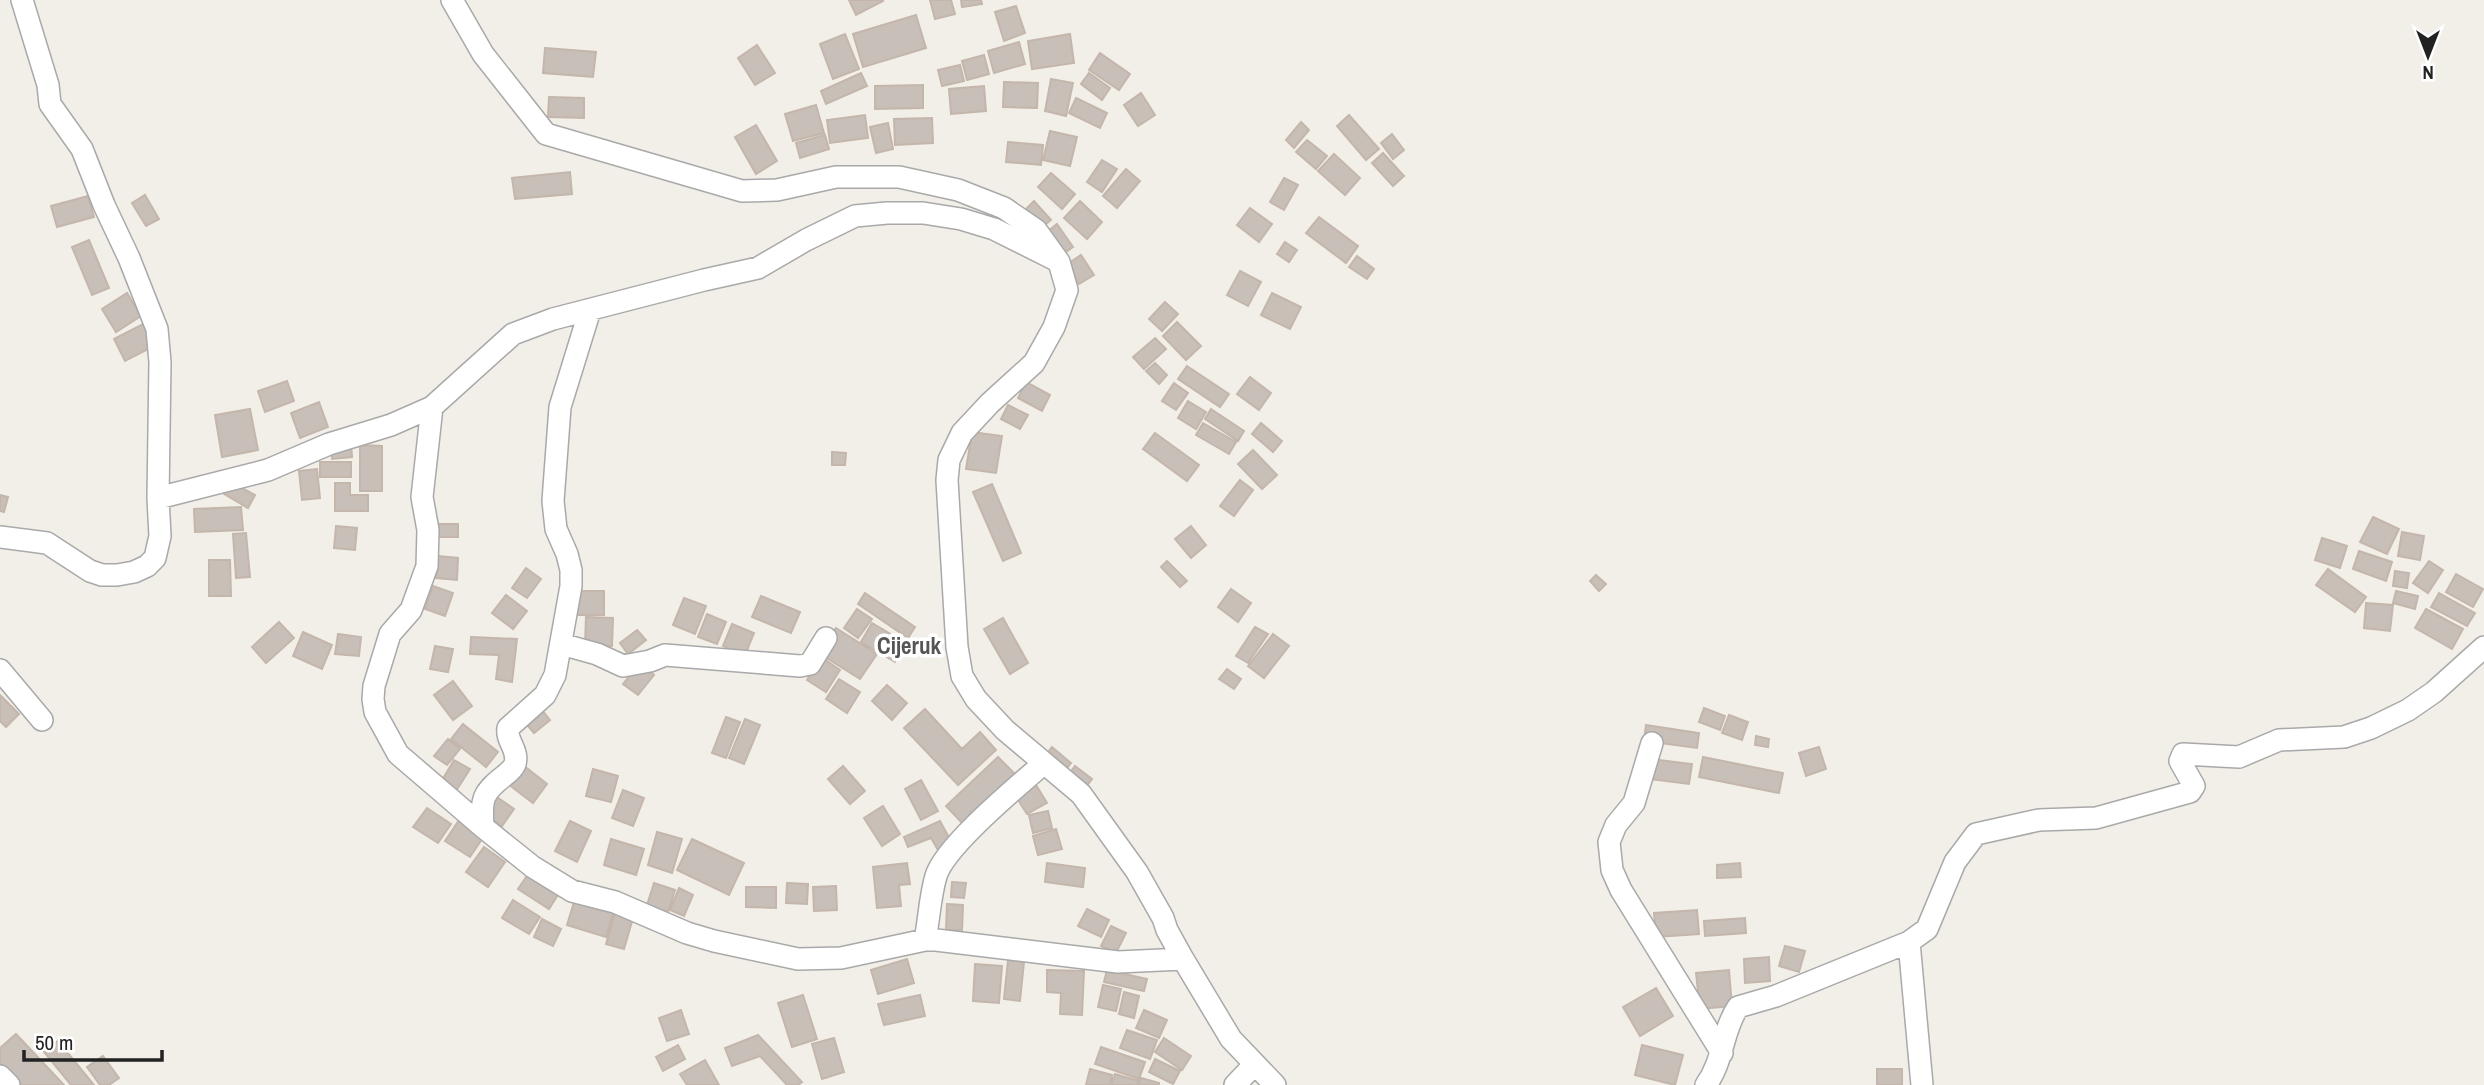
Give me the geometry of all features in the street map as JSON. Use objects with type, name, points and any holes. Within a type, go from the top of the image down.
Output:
[{"type":"street","points":[[0,537],[47,543],[90,571],[102,575],[117,575],[147,566],[155,558],[160,536],[160,362],[157,329],[82,149],[50,104],[48,85],[22,0]]},
{"type":"street","points":[[452,0],[483,54],[546,134],[742,191],[777,190],[836,177],[899,177],[958,190],[1004,208],[1036,230],[1059,262],[1067,290],[1054,327],[1034,363],[962,433],[949,460],[947,480],[957,647],[962,676],[983,707],[1005,730],[1081,794],[1137,872],[1183,959],[1231,1039],[1275,1085]]},
{"type":"street","points":[[158,498],[268,470],[329,444],[391,425],[432,407],[513,334],[553,318],[758,268],[855,216],[923,213],[961,219],[994,229],[1059,262]]},
{"type":"street","points":[[483,827],[484,795],[514,768],[516,762],[517,752],[508,737],[508,728],[550,687],[555,675],[571,586],[568,554],[556,529],[553,501],[560,407],[590,310]]},
{"type":"street","points":[[432,407],[422,497],[428,530],[427,566],[411,610],[390,634],[374,686],[373,699],[376,712],[397,754],[533,867],[572,891],[615,902],[687,933],[798,959],[841,958],[925,940],[1118,962],[1183,959]]},
{"type":"street","points":[[561,644],[597,653],[623,666],[650,662],[665,655],[800,666],[810,664],[826,638]]},
{"type":"street","points":[[1706,1085],[1722,1053],[1730,1020],[1738,1007],[1776,996],[1909,942],[1927,929],[1955,862],[1976,834],[2039,820],[2096,818],[2190,792],[2194,786],[2180,761],[2183,754],[2239,757],[2278,740],[2334,738],[2371,729],[2408,710],[2467,665],[2484,647]]},
{"type":"street","points":[[0,670],[42,720]]},
{"type":"street","points":[[1652,743],[1634,803],[1616,825],[1609,842],[1612,870],[1621,890],[1722,1053]]},
{"type":"street","points":[[925,940],[936,875],[950,854],[994,807],[1043,764]]},
{"type":"street","points":[[1909,942],[1922,1085]]},
{"type":"street","points":[[1235,1085],[1254,1065]]},
{"type":"street","points":[[0,1076],[9,1085]]},
{"type":"building","points":[[849,0],[882,0],[883,1],[856,15]]},
{"type":"building","points":[[930,0],[951,0],[955,14],[935,19]]},
{"type":"building","points":[[961,0],[981,0],[982,4],[962,7]]},
{"type":"building","points":[[1016,6],[1025,33],[1004,41],[995,12]]},
{"type":"building","points":[[916,15],[926,48],[863,67],[853,34]]},
{"type":"building","points":[[845,34],[859,69],[833,79],[820,44]]},
{"type":"building","points":[[1070,34],[1074,63],[1032,69],[1028,41]]},
{"type":"building","points":[[1019,42],[1025,64],[994,73],[988,51]]},
{"type":"building","points":[[757,45],[775,73],[755,85],[738,58]]},
{"type":"building","points":[[545,48],[596,52],[593,77],[543,73]]},
{"type":"building","points":[[1100,53],[1130,74],[1119,90],[1089,70]]},
{"type":"building","points":[[984,55],[989,74],[967,80],[962,61]]},
{"type":"building","points":[[960,65],[964,81],[942,86],[938,70]]},
{"type":"building","points":[[861,73],[867,86],[826,104],[821,91]]},
{"type":"building","points":[[1089,73],[1110,88],[1102,100],[1081,84]]},
{"type":"building","points":[[1051,79],[1073,83],[1066,116],[1045,111]]},
{"type":"building","points":[[1004,82],[1038,83],[1037,108],[1003,107]]},
{"type":"building","points":[[923,85],[923,108],[875,109],[875,86]]},
{"type":"building","points":[[984,86],[986,111],[951,114],[949,89]]},
{"type":"building","points":[[1141,93],[1155,115],[1138,126],[1124,105]]},
{"type":"building","points":[[549,97],[584,98],[584,118],[548,117]]},
{"type":"building","points":[[1076,98],[1107,113],[1100,128],[1069,113]]},
{"type":"building","points":[[816,105],[824,133],[793,141],[785,114]]},
{"type":"building","points":[[865,115],[868,138],[830,143],[827,120]]},
{"type":"building","points":[[1349,115],[1379,149],[1366,160],[1337,126]]},
{"type":"building","points":[[932,118],[933,143],[895,145],[894,119]]},
{"type":"building","points":[[1301,122],[1309,130],[1294,148],[1286,140]]},
{"type":"building","points":[[888,123],[893,149],[876,153],[870,127]]},
{"type":"building","points":[[756,125],[777,161],[756,174],[735,137]]},
{"type":"building","points":[[1050,131],[1077,137],[1070,166],[1043,160]]},
{"type":"building","points":[[1392,134],[1404,150],[1393,159],[1381,143]]},
{"type":"building","points":[[825,135],[829,149],[800,158],[796,143]]},
{"type":"building","points":[[1307,140],[1327,156],[1316,169],[1296,152]]},
{"type":"building","points":[[1008,142],[1043,145],[1041,165],[1006,162]]},
{"type":"building","points":[[1383,153],[1404,176],[1393,186],[1372,163]]},
{"type":"building","points":[[1334,154],[1360,178],[1345,195],[1318,171]]},
{"type":"building","points":[[1102,160],[1117,169],[1102,192],[1087,182]]},
{"type":"building","points":[[1126,169],[1140,181],[1117,208],[1103,196]]},
{"type":"building","points":[[570,172],[572,194],[515,199],[512,178]]},
{"type":"building","points":[[1051,173],[1075,194],[1062,209],[1038,187]]},
{"type":"building","points":[[1284,178],[1298,185],[1284,210],[1270,202]]},
{"type":"building","points":[[145,195],[159,219],[146,226],[132,203]]},
{"type":"building","points":[[88,196],[94,217],[57,227],[51,206]]},
{"type":"building","points":[[1034,201],[1051,220],[1039,230],[1023,212]]},
{"type":"building","points":[[1080,201],[1102,222],[1087,239],[1064,218]]},
{"type":"building","points":[[1250,208],[1272,224],[1259,242],[1237,225]]},
{"type":"building","points":[[1319,217],[1358,246],[1346,263],[1306,233]]},
{"type":"building","points":[[1057,224],[1073,247],[1059,257],[1043,235]]},
{"type":"building","points":[[89,240],[109,288],[92,295],[72,247]]},
{"type":"building","points":[[1285,242],[1297,250],[1289,262],[1277,254]]},
{"type":"building","points":[[1081,255],[1094,275],[1079,284],[1066,265]]},
{"type":"building","points":[[1357,256],[1374,269],[1367,279],[1349,267]]},
{"type":"building","points":[[1240,271],[1261,282],[1248,306],[1227,295]]},
{"type":"building","points":[[127,293],[141,316],[116,332],[102,309]]},
{"type":"building","points":[[1272,293],[1301,307],[1290,329],[1261,315]]},
{"type":"building","points":[[1165,302],[1178,314],[1162,331],[1149,319]]},
{"type":"building","points":[[1177,322],[1201,346],[1186,360],[1163,336]]},
{"type":"building","points":[[143,324],[154,346],[125,361],[114,339]]},
{"type":"building","points":[[1155,338],[1166,349],[1144,369],[1133,357]]},
{"type":"building","points":[[1155,363],[1167,375],[1159,384],[1146,371]]},
{"type":"building","points":[[1187,366],[1229,394],[1220,407],[1178,379]]},
{"type":"building","points":[[1250,377],[1271,393],[1259,410],[1237,394]]},
{"type":"building","points":[[287,381],[294,401],[265,412],[258,391]]},
{"type":"building","points":[[1026,382],[1050,395],[1042,411],[1018,398]]},
{"type":"building","points":[[1174,383],[1188,393],[1176,410],[1162,401]]},
{"type":"building","points":[[1188,401],[1206,412],[1196,429],[1178,418]]},
{"type":"building","points":[[319,402],[328,427],[300,438],[291,413]]},
{"type":"building","points":[[1008,405],[1028,415],[1020,429],[1001,419]]},
{"type":"building","points":[[250,409],[258,450],[222,457],[215,415]]},
{"type":"building","points":[[1211,409],[1244,431],[1238,441],[1205,419]]},
{"type":"building","points":[[1203,423],[1236,442],[1229,454],[1196,435]]},
{"type":"building","points":[[1261,423],[1282,441],[1273,452],[1252,434]]},
{"type":"building","points":[[972,432],[1002,436],[996,473],[966,469]]},
{"type":"building","points":[[1155,433],[1199,465],[1187,481],[1143,449]]},
{"type":"building","points":[[351,443],[352,457],[332,459],[331,445]]},
{"type":"building","points":[[360,445],[382,446],[382,491],[360,491]]},
{"type":"building","points":[[1253,450],[1277,475],[1262,489],[1238,464]]},
{"type":"building","points":[[832,452],[846,453],[845,465],[832,465]]},
{"type":"building","points":[[320,462],[351,462],[351,477],[320,477]]},
{"type":"building","points":[[317,469],[320,498],[302,500],[299,471]]},
{"type":"building","points":[[1240,480],[1253,490],[1234,516],[1220,506]]},
{"type":"building","points":[[231,482],[255,495],[248,508],[224,494]]},
{"type":"building","points":[[335,483],[350,483],[350,495],[368,495],[368,511],[335,511]]},
{"type":"building","points":[[992,484],[1021,553],[1003,561],[973,492]]},
{"type":"building","points":[[0,495],[8,497],[4,512],[0,511]]},
{"type":"building","points":[[241,507],[243,530],[195,532],[194,509]]},
{"type":"building","points":[[2373,517],[2399,529],[2387,554],[2360,542]]},
{"type":"building","points":[[434,524],[458,524],[458,537],[434,537]]},
{"type":"building","points":[[336,526],[357,528],[355,550],[334,548]]},
{"type":"building","points":[[1191,526],[1206,545],[1191,558],[1175,539]]},
{"type":"building","points":[[2402,532],[2424,536],[2420,560],[2398,556]]},
{"type":"building","points":[[246,533],[250,577],[236,578],[233,534]]},
{"type":"building","points":[[2322,538],[2347,546],[2340,568],[2315,560]]},
{"type":"building","points":[[2359,551],[2392,562],[2386,581],[2353,569]]},
{"type":"building","points":[[438,556],[458,558],[457,580],[436,578]]},
{"type":"building","points":[[209,560],[230,560],[231,596],[209,596]]},
{"type":"building","points":[[1167,561],[1187,581],[1180,587],[1161,567]]},
{"type":"building","points":[[2429,561],[2443,570],[2428,593],[2413,583]]},
{"type":"building","points":[[526,568],[541,579],[527,598],[512,588]]},
{"type":"building","points":[[2328,569],[2366,597],[2355,612],[2316,585]]},
{"type":"building","points":[[2395,571],[2409,573],[2407,588],[2393,586]]},
{"type":"building","points":[[2456,574],[2483,589],[2473,607],[2446,592]]},
{"type":"building","points":[[1596,575],[1606,584],[1599,591],[1590,581]]},
{"type":"building","points":[[433,586],[453,593],[445,616],[425,609]]},
{"type":"building","points":[[1231,589],[1251,603],[1238,622],[1218,607]]},
{"type":"building","points":[[572,591],[604,591],[604,615],[572,615]]},
{"type":"building","points":[[2396,591],[2418,596],[2415,609],[2393,603]]},
{"type":"building","points":[[865,593],[915,627],[908,638],[858,604]]},
{"type":"building","points":[[2439,593],[2475,613],[2467,626],[2431,607]]},
{"type":"building","points":[[506,595],[527,611],[513,629],[492,613]]},
{"type":"building","points":[[761,596],[800,612],[791,633],[752,617]]},
{"type":"building","points":[[684,598],[706,606],[695,634],[673,625]]},
{"type":"building","points":[[2366,603],[2393,605],[2390,631],[2364,628]]},
{"type":"building","points":[[857,609],[872,619],[858,638],[844,628]]},
{"type":"building","points":[[2426,609],[2463,629],[2452,649],[2415,628]]},
{"type":"building","points":[[707,614],[726,622],[717,644],[698,637]]},
{"type":"building","points":[[586,617],[613,618],[612,646],[585,645]]},
{"type":"building","points":[[1003,618],[1028,663],[1010,674],[984,629]]},
{"type":"building","points":[[279,622],[294,638],[266,663],[252,647]]},
{"type":"building","points":[[872,623],[906,643],[895,662],[861,642]]},
{"type":"building","points":[[732,624],[754,633],[745,655],[723,646]]},
{"type":"building","points":[[1255,627],[1268,634],[1248,663],[1236,656]]},
{"type":"building","points":[[836,628],[877,654],[860,679],[820,654]]},
{"type":"building","points":[[637,630],[646,640],[628,654],[620,643]]},
{"type":"building","points":[[303,632],[332,645],[322,669],[293,656]]},
{"type":"building","points":[[338,634],[361,637],[359,656],[335,654]]},
{"type":"building","points":[[1273,634],[1289,646],[1264,678],[1248,666]]},
{"type":"building","points":[[471,637],[517,639],[512,682],[496,679],[499,655],[470,654]]},
{"type":"building","points":[[435,646],[453,649],[448,672],[430,669]]},
{"type":"building","points":[[821,657],[840,670],[826,692],[807,680]]},
{"type":"building","points":[[639,664],[654,675],[638,695],[623,684]]},
{"type":"building","points":[[1227,669],[1241,679],[1234,689],[1219,679]]},
{"type":"building","points":[[839,679],[860,692],[847,713],[826,699]]},
{"type":"building","points":[[453,681],[472,706],[453,720],[434,695]]},
{"type":"building","points":[[887,685],[907,703],[892,720],[872,701]]},
{"type":"building","points":[[0,695],[19,714],[6,727],[0,721]]},
{"type":"building","points":[[538,705],[550,720],[534,733],[521,718]]},
{"type":"building","points":[[1704,708],[1725,716],[1720,730],[1699,722]]},
{"type":"building","points":[[925,709],[962,749],[980,732],[996,750],[958,785],[904,728]]},
{"type":"building","points":[[1729,715],[1748,722],[1742,740],[1722,733]]},
{"type":"building","points":[[726,717],[740,722],[726,758],[712,753]]},
{"type":"building","points":[[745,719],[760,725],[744,764],[729,758]]},
{"type":"building","points":[[463,724],[498,752],[486,767],[451,739]]},
{"type":"building","points":[[1646,725],[1699,733],[1697,748],[1644,741]]},
{"type":"building","points":[[1756,736],[1769,739],[1768,747],[1755,745]]},
{"type":"building","points":[[448,739],[460,749],[447,765],[434,756]]},
{"type":"building","points":[[1052,747],[1071,763],[1061,775],[1042,760]]},
{"type":"building","points":[[1819,747],[1826,769],[1806,776],[1799,753]]},
{"type":"building","points":[[998,757],[1018,777],[966,827],[946,806]]},
{"type":"building","points":[[1703,757],[1783,773],[1779,793],[1699,777]]},
{"type":"building","points":[[1651,759],[1692,764],[1689,784],[1649,779]]},
{"type":"building","points":[[454,760],[470,769],[456,791],[441,782]]},
{"type":"building","points":[[523,765],[547,784],[533,803],[508,784]]},
{"type":"building","points":[[843,766],[865,791],[850,804],[828,779]]},
{"type":"building","points":[[1075,766],[1092,779],[1082,792],[1065,779]]},
{"type":"building","points":[[593,769],[618,776],[611,802],[586,796]]},
{"type":"building","points":[[921,780],[938,811],[921,820],[905,789]]},
{"type":"building","points":[[1036,785],[1047,803],[1027,814],[1016,797]]},
{"type":"building","points":[[623,790],[644,798],[633,826],[612,818]]},
{"type":"building","points":[[497,797],[514,809],[502,826],[485,814]]},
{"type":"building","points":[[883,806],[900,834],[882,846],[864,818]]},
{"type":"building","points":[[427,808],[451,824],[438,843],[413,827]]},
{"type":"building","points":[[1048,811],[1052,828],[1033,833],[1029,815]]},
{"type":"building","points":[[459,820],[484,836],[470,857],[445,841]]},
{"type":"building","points":[[570,821],[591,831],[577,862],[555,851]]},
{"type":"building","points":[[940,821],[952,843],[938,850],[931,838],[908,847],[904,837]]},
{"type":"building","points":[[1056,829],[1062,849],[1038,855],[1033,836]]},
{"type":"building","points":[[657,832],[682,839],[672,873],[648,865]]},
{"type":"building","points":[[611,839],[644,849],[636,875],[604,865]]},
{"type":"building","points":[[692,839],[744,863],[729,895],[677,870]]},
{"type":"building","points":[[484,847],[505,862],[488,887],[466,872]]},
{"type":"building","points":[[907,863],[910,884],[899,885],[901,906],[877,908],[873,867]]},
{"type":"building","points":[[1047,863],[1085,868],[1083,887],[1045,882]]},
{"type":"building","points":[[1740,863],[1741,877],[1717,878],[1717,865]]},
{"type":"building","points":[[529,873],[559,893],[549,909],[518,889]]},
{"type":"building","points":[[952,882],[966,883],[964,898],[951,897]]},
{"type":"building","points":[[654,883],[675,890],[668,912],[647,905]]},
{"type":"building","points":[[787,883],[808,884],[807,904],[786,903]]},
{"type":"building","points":[[836,886],[837,910],[814,911],[813,887]]},
{"type":"building","points":[[746,887],[776,887],[776,908],[746,907]]},
{"type":"building","points":[[679,888],[693,895],[684,916],[670,910]]},
{"type":"building","points":[[513,900],[540,917],[529,934],[502,918]]},
{"type":"building","points":[[574,902],[613,913],[606,937],[567,925]]},
{"type":"building","points":[[947,904],[963,905],[962,930],[946,930]]},
{"type":"building","points":[[1087,909],[1109,920],[1101,937],[1078,926]]},
{"type":"building","points":[[1697,910],[1699,934],[1656,937],[1654,913]]},
{"type":"building","points":[[615,913],[633,918],[624,949],[606,944]]},
{"type":"building","points":[[1745,918],[1746,933],[1705,936],[1704,921]]},
{"type":"building","points":[[542,919],[561,929],[553,946],[534,937]]},
{"type":"building","points":[[1111,926],[1126,933],[1116,953],[1101,946]]},
{"type":"building","points":[[1785,946],[1805,951],[1799,972],[1779,966]]},
{"type":"building","points":[[1769,957],[1770,981],[1745,983],[1744,959]]},
{"type":"building","points":[[907,959],[914,983],[878,994],[871,970]]},
{"type":"building","points":[[1008,960],[1024,962],[1020,1001],[1004,999]]},
{"type":"building","points":[[975,964],[1002,966],[999,1003],[973,1001]]},
{"type":"building","points":[[1047,970],[1084,971],[1082,1015],[1060,1014],[1061,993],[1047,992]]},
{"type":"building","points":[[1107,970],[1147,979],[1144,991],[1104,982]]},
{"type":"building","points":[[1729,970],[1732,1006],[1700,1009],[1696,973]]},
{"type":"building","points":[[1103,985],[1121,989],[1116,1011],[1098,1007]]},
{"type":"building","points":[[1656,988],[1673,1016],[1640,1036],[1623,1007]]},
{"type":"building","points":[[1124,992],[1139,996],[1134,1018],[1119,1014]]},
{"type":"building","points":[[803,995],[817,1039],[792,1047],[778,1003]]},
{"type":"building","points":[[920,995],[925,1016],[884,1025],[878,1004]]},
{"type":"building","points":[[681,1010],[689,1034],[667,1041],[659,1018]]},
{"type":"building","points":[[1144,1010],[1167,1020],[1159,1038],[1136,1028]]},
{"type":"building","points":[[1127,1030],[1157,1040],[1150,1059],[1120,1048]]},
{"type":"building","points":[[16,1034],[64,1085],[20,1085],[0,1063],[0,1048]]},
{"type":"building","points":[[758,1035],[802,1082],[798,1085],[787,1085],[760,1056],[732,1066],[725,1048]]},
{"type":"building","points":[[834,1038],[844,1072],[822,1079],[812,1044]]},
{"type":"building","points":[[1164,1038],[1191,1056],[1182,1070],[1155,1052]]},
{"type":"building","points":[[58,1041],[94,1085],[71,1085],[44,1052]]},
{"type":"building","points":[[678,1045],[685,1059],[663,1071],[656,1057]]},
{"type":"building","points":[[1642,1045],[1683,1055],[1675,1085],[1635,1075]]},
{"type":"building","points":[[1101,1047],[1145,1062],[1139,1079],[1095,1064]]},
{"type":"building","points":[[103,1056],[119,1078],[109,1085],[100,1085],[87,1067]]},
{"type":"building","points":[[1155,1059],[1180,1071],[1173,1084],[1149,1072]]},
{"type":"building","points":[[705,1060],[719,1085],[687,1085],[680,1074]]},
{"type":"building","points":[[1090,1069],[1112,1075],[1110,1085],[1086,1085]]},
{"type":"building","points":[[1877,1069],[1902,1069],[1902,1085],[1877,1085]]},
{"type":"building","points":[[1115,1074],[1139,1081],[1137,1085],[1111,1085]]},
{"type":"building","points":[[1141,1078],[1159,1083],[1159,1085],[1139,1085]]},
{"type":"district","name":"Cijeruk","points":[[909,646]]}]
